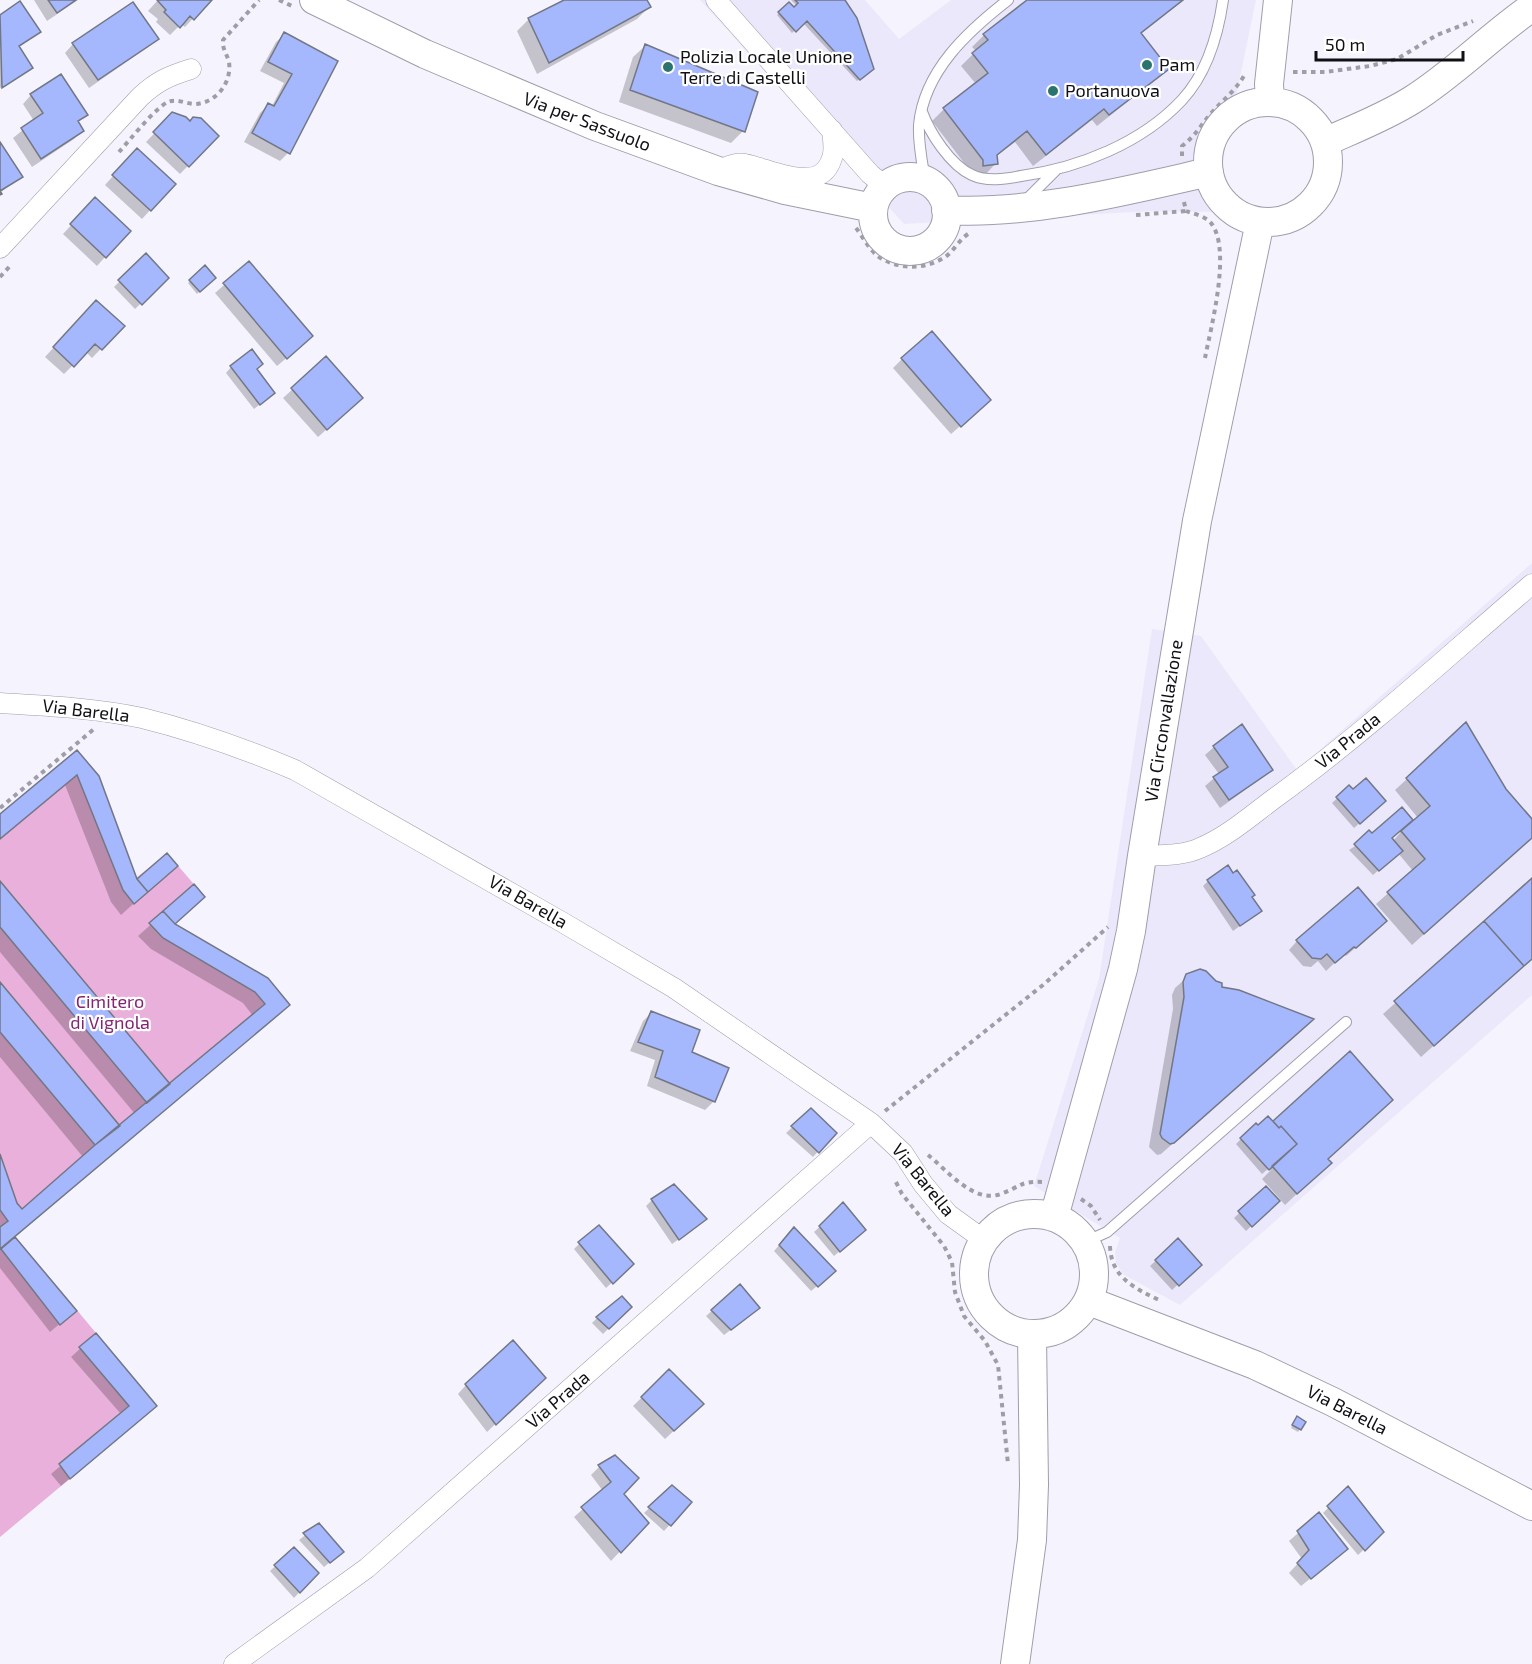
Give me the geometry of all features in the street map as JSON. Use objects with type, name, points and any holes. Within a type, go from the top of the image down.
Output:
[{"type":"main road","name":"Via per Sassuolo","points":[[314,0],[476,77],[595,126],[718,171],[785,190],[879,197]]},
{"type":"main road","points":[[1270,102],[1270,71],[1278,0]]},
{"type":"main road","points":[[1325,142],[1377,119],[1412,100],[1532,7]]},
{"type":"main road","points":[[1270,102],[1291,107],[1309,118],[1325,142],[1328,159],[1326,177],[1320,193],[1309,207],[1294,217],[1278,222],[1260,222],[1245,218],[1221,200],[1213,187],[1208,154],[1213,137],[1223,122],[1236,111],[1252,104],[1270,102]]},
{"type":"main road","points":[[946,210],[985,212],[1019,208],[1110,194],[1209,172]]},
{"type":"main road","points":[[915,177],[925,180],[940,192],[946,210],[946,221],[936,239],[928,245],[908,250],[889,244],[881,237],[873,219],[879,197],[893,180],[915,177]]},
{"type":"main road","name":"Via Circonvallazione","points":[[1054,1217],[1123,969],[1131,931],[1197,521],[1260,222]]},
{"type":"main road","points":[[1039,1214],[1054,1217],[1072,1227],[1085,1242],[1092,1256],[1095,1271],[1094,1286],[1089,1301],[1071,1322],[1052,1332],[1032,1335],[1014,1332],[998,1323],[985,1310],[976,1293],[974,1275],[976,1256],[984,1240],[995,1228],[1008,1220],[1023,1215],[1039,1214]]},
{"type":"main road","name":"Via Barella","points":[[1089,1301],[1255,1365],[1333,1402],[1532,1506]]},
{"type":"main road","points":[[1015,1664],[1032,1540],[1034,1485],[1032,1335]]},
{"type":"street","points":[[717,0],[870,174],[879,197]]},
{"type":"street","points":[[0,248],[140,97],[154,84],[168,76],[191,69]]},
{"type":"street","points":[[718,171],[744,163],[791,177],[815,176],[828,165],[832,158],[832,130]]},
{"type":"street","name":"Via Prada","points":[[1142,856],[1198,850],[1216,841],[1306,775],[1359,732],[1532,584]]},
{"type":"street","name":"Via Barella","points":[[0,703],[86,710],[140,718],[205,735],[249,750],[295,770],[675,988],[870,1123],[903,1153],[923,1184],[948,1214],[984,1240]]},
{"type":"street","name":"Via Prada","points":[[234,1664],[367,1569],[870,1123]]},
{"type":"lane","points":[[925,180],[920,154],[919,124],[936,75],[950,54],[978,23],[1008,0]]},
{"type":"lane","points":[[922,112],[933,136],[970,175],[994,180],[1056,170],[1093,158],[1145,130],[1182,99],[1198,79],[1211,52],[1223,0]]},
{"type":"lane","points":[[1019,208],[1056,170]]},
{"type":"lane","points":[[1085,1242],[1107,1232],[1346,1022]]},
{"type":"path","points":[[115,156],[164,104],[177,100],[188,104],[199,104],[214,98],[220,92],[225,86],[229,70],[229,62],[222,48],[223,40],[259,0]]},
{"type":"path","points":[[1204,365],[1220,275],[1220,252],[1215,229],[1211,223],[1186,211],[1181,178],[1182,146],[1198,133],[1208,117],[1236,88],[1247,71],[1325,72],[1370,66],[1397,58],[1437,35],[1476,19]]},
{"type":"path","points":[[0,277],[16,259]]},
{"type":"path","points":[[0,808],[97,727],[86,726]]},
{"type":"path","points":[[870,1123],[1043,985],[1108,927],[1110,915]]},
{"type":"path","points":[[893,1174],[902,1194],[944,1246],[952,1262],[955,1292],[964,1316],[985,1341],[998,1365],[1009,1475]]},
{"type":"shaded area","points":[[700,0],[865,0],[899,39],[951,0],[1256,0],[1212,212],[1154,211],[904,224]]},
{"type":"shaded area","points":[[1532,563],[1532,995],[1180,1305],[1124,1275],[1116,1263],[1115,1252],[1120,1238],[1034,1186],[1099,979],[1152,629],[1201,636],[1297,770]]},
{"type":"green space","name":"Cimitero di Vignola","points":[[77,750],[99,776],[136,878],[167,853],[205,897],[175,924],[268,978],[290,1005],[15,1236],[157,1406],[0,1537],[0,814]]},
{"type":"building","points":[[48,0],[76,0],[57,13]]},
{"type":"building","points":[[157,0],[212,0],[194,20],[190,16],[180,28],[164,12],[166,10]]},
{"type":"building","points":[[564,0],[647,0],[651,7],[549,63],[528,18]]},
{"type":"building","points":[[795,0],[845,0],[857,18],[874,69],[860,80],[807,21],[796,32],[778,12],[789,2],[794,7],[798,3]]},
{"type":"building","name":"Portanuova","points":[[1027,0],[1183,0],[1141,33],[1169,69],[1109,115],[1104,109],[1046,155],[1027,131],[997,155],[998,164],[983,166],[983,160],[943,108],[988,73],[972,53],[988,40],[983,34]]},
{"type":"building","points":[[20,1],[41,32],[19,46],[33,68],[2,88],[0,15]]},
{"type":"building","points":[[133,2],[159,39],[98,80],[72,43]]},
{"type":"building","points":[[284,32],[338,61],[290,154],[252,133],[268,103],[274,106],[292,74],[268,62]]},
{"type":"building","name":"Polizia Locale Unione Terre di Castelli","points":[[645,44],[758,92],[745,132],[630,90]]},
{"type":"building","points":[[61,74],[88,115],[78,121],[84,131],[41,159],[21,128],[43,113],[30,94]]},
{"type":"building","points":[[172,112],[190,121],[193,117],[201,118],[219,136],[189,167],[153,132]]},
{"type":"building","points":[[0,142],[23,177],[0,191]]},
{"type":"building","points":[[137,148],[176,184],[151,211],[112,175]]},
{"type":"building","points":[[95,197],[131,231],[106,258],[70,224]]},
{"type":"building","points":[[146,253],[169,278],[142,305],[118,280]]},
{"type":"building","points":[[249,261],[313,336],[287,359],[223,283]]},
{"type":"building","points":[[205,265],[216,278],[200,292],[189,280]]},
{"type":"building","points":[[96,300],[125,326],[102,350],[95,344],[74,367],[53,347]]},
{"type":"building","points":[[932,331],[991,400],[961,427],[901,358]]},
{"type":"building","points":[[252,349],[263,364],[257,369],[275,393],[260,405],[230,366]]},
{"type":"building","points":[[326,356],[363,398],[327,430],[291,388]]},
{"type":"building","points":[[1466,722],[1506,789],[1532,819],[1532,838],[1424,934],[1387,892],[1425,859],[1401,831],[1430,806],[1406,778]]},
{"type":"building","points":[[1242,724],[1273,770],[1229,800],[1213,777],[1228,767],[1213,746]]},
{"type":"building","points":[[77,750],[99,776],[137,879],[148,892],[134,904],[123,890],[77,775],[0,839],[0,814]]},
{"type":"building","points":[[1366,778],[1386,801],[1360,824],[1336,797],[1349,785],[1353,789]]},
{"type":"building","points":[[1402,807],[1413,820],[1392,838],[1403,851],[1379,871],[1354,844],[1369,830],[1372,833]]},
{"type":"building","points":[[167,853],[178,866],[148,892],[137,879]]},
{"type":"building","points":[[1228,865],[1233,873],[1237,870],[1255,895],[1252,897],[1262,911],[1240,926],[1207,880]]},
{"type":"building","points":[[1532,878],[1532,959],[1524,966],[1484,921]]},
{"type":"building","points":[[0,881],[170,1084],[147,1103],[0,927]]},
{"type":"building","points":[[194,884],[205,897],[175,924],[163,911]]},
{"type":"building","points":[[1358,887],[1387,921],[1335,963],[1327,954],[1321,959],[1312,958],[1296,940]]},
{"type":"building","points":[[163,911],[175,924],[268,978],[290,1005],[0,1249],[0,1227],[8,1221],[0,1210],[0,1154],[17,1203],[22,1209],[95,1145],[265,1004],[255,992],[163,938],[149,923]]},
{"type":"building","points":[[1484,921],[1524,966],[1434,1046],[1394,1001]]},
{"type":"building","points":[[1200,969],[1222,983],[1222,987],[1239,990],[1314,1019],[1174,1143],[1170,1144],[1160,1134],[1184,997],[1183,982],[1186,974]]},
{"type":"building","points":[[0,982],[120,1126],[95,1145],[0,1032]]},
{"type":"building","points":[[651,1011],[700,1030],[692,1052],[729,1068],[715,1102],[655,1077],[663,1051],[638,1042]]},
{"type":"building","points":[[1350,1051],[1393,1100],[1328,1159],[1332,1163],[1297,1194],[1272,1166],[1297,1144],[1281,1126],[1279,1128],[1273,1121]]},
{"type":"building","points":[[811,1108],[837,1133],[819,1153],[791,1126]]},
{"type":"building","points":[[1268,1116],[1279,1128],[1281,1126],[1297,1144],[1269,1170],[1240,1138],[1256,1123],[1258,1125]]},
{"type":"building","points":[[674,1184],[707,1219],[679,1240],[651,1199]]},
{"type":"building","points":[[1266,1186],[1280,1201],[1252,1227],[1238,1211]]},
{"type":"building","points":[[843,1202],[866,1230],[840,1252],[819,1226]]},
{"type":"building","points":[[599,1225],[634,1264],[613,1284],[578,1242]]},
{"type":"building","points":[[794,1227],[836,1271],[818,1287],[779,1245]]},
{"type":"building","points":[[15,1237],[77,1311],[60,1325],[1,1249]]},
{"type":"building","points":[[1178,1238],[1202,1265],[1179,1286],[1155,1260]]},
{"type":"building","points":[[740,1284],[760,1308],[731,1330],[711,1310]]},
{"type":"building","points":[[622,1296],[632,1307],[609,1329],[596,1317]]},
{"type":"building","points":[[96,1333],[157,1406],[70,1479],[59,1464],[129,1406],[79,1347]]},
{"type":"building","points":[[513,1340],[546,1378],[496,1425],[465,1384]]},
{"type":"building","points":[[669,1369],[704,1404],[674,1431],[641,1397]]},
{"type":"building","points":[[1297,1416],[1306,1422],[1301,1430],[1292,1425]]},
{"type":"building","points":[[615,1455],[639,1478],[624,1494],[649,1523],[621,1553],[581,1507],[611,1482],[598,1465]]},
{"type":"building","points":[[672,1485],[692,1502],[671,1526],[648,1507]]},
{"type":"building","points":[[1348,1486],[1384,1532],[1365,1551],[1327,1506]]},
{"type":"building","points":[[1319,1512],[1348,1549],[1311,1579],[1297,1563],[1309,1550],[1297,1531]]},
{"type":"building","points":[[319,1523],[344,1552],[330,1563],[303,1533]]},
{"type":"building","points":[[294,1547],[319,1573],[300,1593],[274,1565]]},
{"type":"place","name":"Pam","points":[[1147,65]]},
{"type":"place","name":"Polizia Locale Unione Terre di Castelli","points":[[668,67]]},
{"type":"place","name":"Portanuova","points":[[1053,91]]}]
